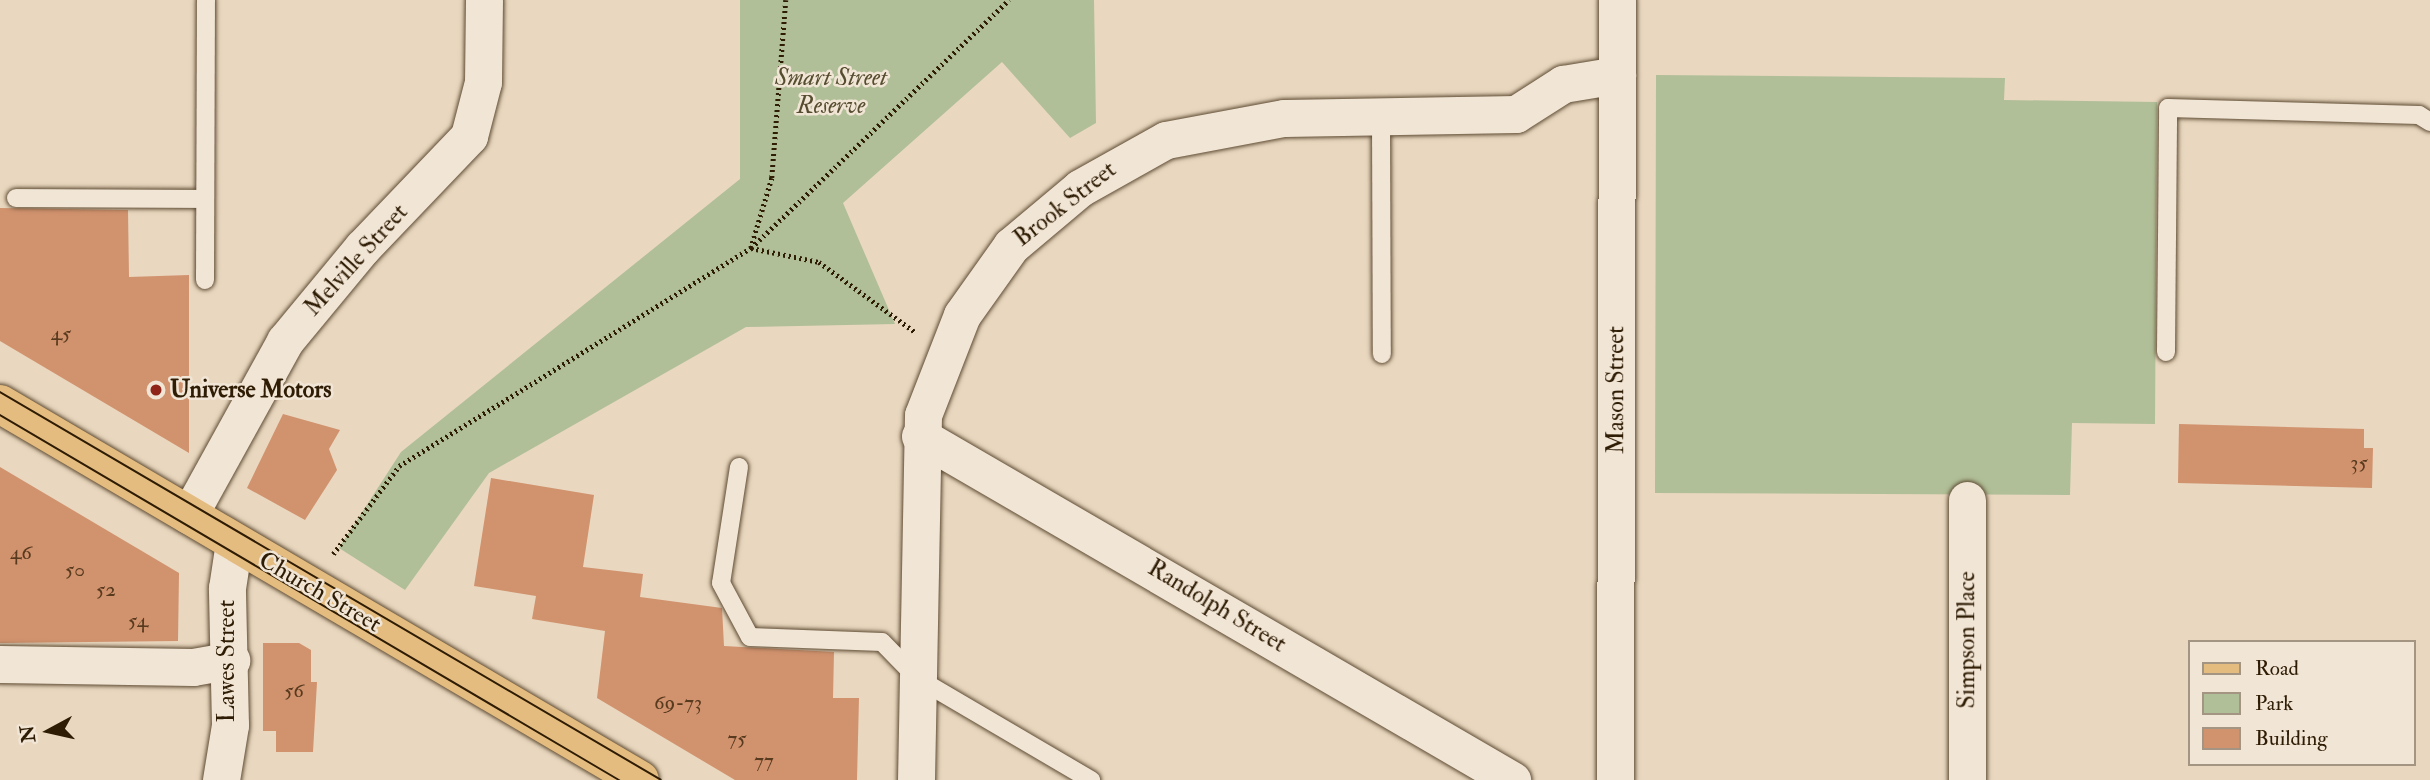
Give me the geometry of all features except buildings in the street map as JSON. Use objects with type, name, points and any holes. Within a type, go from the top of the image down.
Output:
[{"type":"main road","name":"Church Street","points":[[0,404],[640,780]]},
{"type":"street","name":"Melville Street","points":[[189,515],[285,341],[362,248],[469,136],[484,82],[484,0]]},
{"type":"street","name":"Mason Street","points":[[1615,780],[1618,0]]},
{"type":"street","name":"Brook Street","points":[[916,780],[920,436],[944,351],[985,276],[1011,246],[1121,160],[1166,140],[1238,123],[1516,114],[1576,79],[1617,75]]},
{"type":"street","name":"Randolph Street","points":[[920,436],[1512,780]]},
{"type":"street","name":"Simpson Place","points":[[1967,500],[1967,780]]},
{"type":"street","name":"Lawes Street","points":[[221,780],[231,660],[227,588],[234,542]]},
{"type":"street","points":[[0,664],[193,667],[231,660]]},
{"type":"lane","points":[[205,280],[206,0]]},
{"type":"lane","points":[[2166,352],[2168,108],[2419,115],[2430,122]]},
{"type":"lane","points":[[1381,118],[1382,354]]},
{"type":"lane","points":[[16,198],[205,198]]},
{"type":"lane","points":[[739,467],[722,583],[750,637],[882,642],[916,678],[1091,780]]},
{"type":"path","points":[[751,248],[772,178],[786,0]]},
{"type":"path","points":[[316,590],[337,545],[399,466],[751,248],[1009,0]]},
{"type":"path","points":[[751,248],[819,262],[944,351]]},
{"type":"green space","name":"Smart Street Reserve","points":[[740,0],[1094,0],[1096,123],[1070,138],[1002,62],[843,203],[895,324],[746,327],[489,473],[405,590],[339,548],[401,452],[740,179]]},
{"type":"green space","points":[[1656,75],[2005,78],[2004,100],[2157,102],[2155,424],[2072,423],[2070,495],[1655,493]]},
{"type":"tram line","points":[[0,392],[661,780]]},
{"type":"tram line","points":[[0,415],[619,780]]},
{"type":"place","name":"Universe Motors","points":[[156,390]]}]
